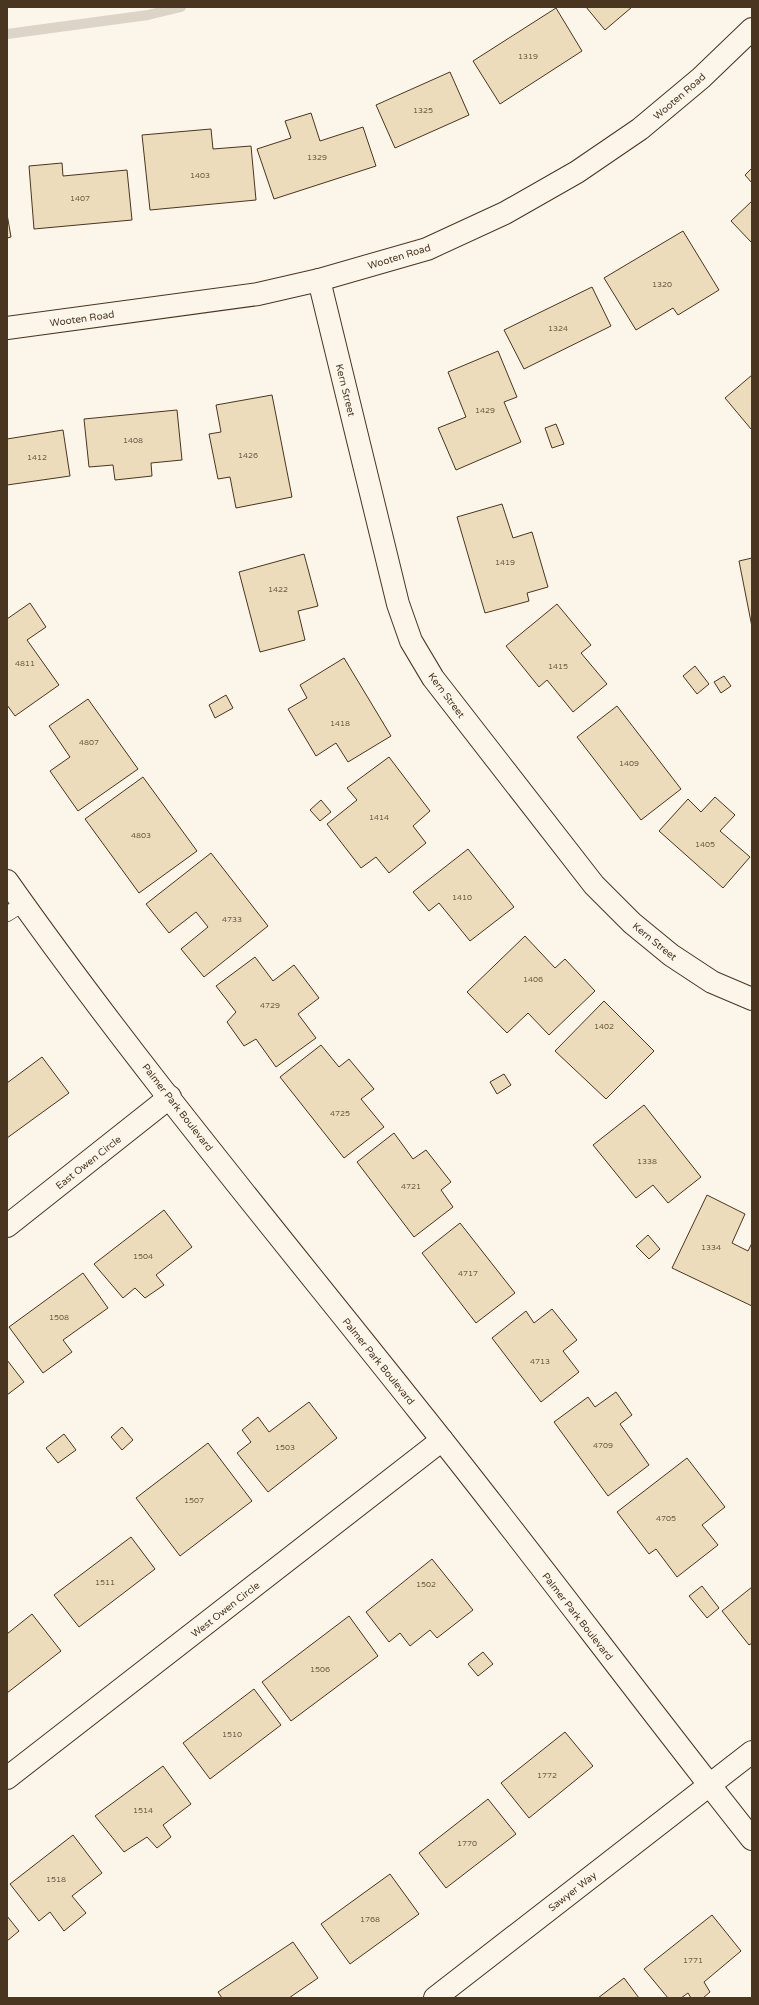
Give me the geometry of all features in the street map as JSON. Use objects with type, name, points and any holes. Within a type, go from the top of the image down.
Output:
[{"type":"street","name":"Wooten Road","points":[[7,328],[258,294],[319,280],[427,249],[505,213],[577,172],[640,129],[701,78],[752,29]]},
{"type":"street","name":"Kern Street","points":[[319,280],[398,604],[411,641],[433,678],[594,885],[632,923],[671,955],[712,982],[752,999]]},
{"type":"street","name":"Palmer Park Boulevard","points":[[7,881],[15,909],[51,943],[170,1098],[442,1440],[752,1840]]},
{"type":"street","name":"East Owen Circle","points":[[7,1226],[170,1098]]},
{"type":"street","name":"West Owen Circle","points":[[7,1778],[442,1440]]},
{"type":"street","name":"Sawyer Way","points":[[435,1998],[708,1784],[752,1752]]},
{"type":"building","points":[[586,7],[632,7],[605,30]]},
{"type":"building","points":[[556,8],[582,51],[500,104],[473,61]]},
{"type":"building","points":[[450,72],[469,115],[395,148],[376,105]]},
{"type":"building","points":[[311,113],[320,141],[363,127],[376,166],[274,199],[257,149],[291,138],[285,121]]},
{"type":"building","points":[[211,129],[213,149],[251,146],[256,200],[150,210],[142,135]]},
{"type":"building","points":[[62,163],[63,176],[127,170],[132,220],[34,229],[29,166]]},
{"type":"building","points":[[752,168],[752,183],[745,175]]},
{"type":"building","points":[[752,201],[752,243],[731,221]]},
{"type":"building","points":[[7,214],[11,237],[7,238]]},
{"type":"building","points":[[683,231],[719,290],[678,315],[673,308],[636,330],[604,278]]},
{"type":"building","points":[[592,287],[611,326],[524,369],[504,330]]},
{"type":"building","points":[[498,351],[517,397],[504,402],[521,442],[456,470],[438,428],[466,417],[448,372]]},
{"type":"building","points":[[752,375],[752,428],[751,429],[725,398]]},
{"type":"building","points":[[272,395],[292,497],[236,508],[230,477],[218,479],[209,434],[221,432],[216,405]]},
{"type":"building","points":[[177,410],[182,460],[151,463],[152,476],[115,480],[113,465],[89,467],[84,419]]},
{"type":"building","points":[[556,424],[564,444],[552,448],[545,428]]},
{"type":"building","points":[[63,430],[70,476],[7,485],[7,439]]},
{"type":"building","points":[[502,504],[513,538],[532,532],[548,587],[527,593],[529,601],[485,613],[457,517]]},
{"type":"building","points":[[304,554],[318,606],[298,611],[305,640],[260,652],[239,572]]},
{"type":"building","points":[[752,558],[752,627],[739,561]]},
{"type":"building","points":[[30,603],[46,627],[27,640],[59,685],[15,716],[7,705],[7,619]]},
{"type":"building","points":[[557,604],[591,645],[581,653],[607,684],[573,712],[547,680],[539,687],[506,646]]},
{"type":"building","points":[[344,658],[391,736],[348,762],[336,743],[316,756],[288,709],[307,698],[300,685]]},
{"type":"building","points":[[695,666],[709,684],[697,694],[683,676]]},
{"type":"building","points":[[724,676],[731,686],[721,693],[714,682]]},
{"type":"building","points":[[226,695],[233,708],[215,718],[209,705]]},
{"type":"building","points":[[88,699],[138,769],[78,811],[50,771],[70,757],[49,726]]},
{"type":"building","points":[[617,706],[681,789],[641,820],[577,737]]},
{"type":"building","points":[[389,757],[430,811],[413,826],[426,843],[389,873],[376,857],[361,868],[327,824],[357,800],[347,788]]},
{"type":"building","points":[[143,777],[197,851],[139,893],[85,819]]},
{"type":"building","points":[[715,797],[735,815],[720,831],[750,857],[723,888],[659,831],[688,799],[701,812]]},
{"type":"building","points":[[321,800],[331,812],[320,821],[310,810]]},
{"type":"building","points":[[468,849],[514,907],[470,941],[439,903],[429,911],[413,892]]},
{"type":"building","points":[[211,853],[268,926],[204,977],[181,949],[208,927],[196,912],[169,933],[146,904]]},
{"type":"building","points":[[525,936],[555,968],[565,959],[595,991],[549,1035],[528,1013],[507,1033],[467,992]]},
{"type":"building","points":[[255,957],[273,981],[294,965],[319,998],[298,1014],[316,1038],[276,1067],[256,1039],[244,1046],[227,1022],[236,1012],[216,986]]},
{"type":"building","points":[[604,1001],[654,1051],[606,1099],[555,1051]]},
{"type":"building","points":[[321,1045],[339,1067],[349,1059],[374,1089],[361,1099],[384,1127],[344,1158],[280,1077]]},
{"type":"building","points":[[42,1057],[69,1093],[7,1138],[7,1083]]},
{"type":"building","points":[[504,1074],[511,1085],[497,1094],[490,1082]]},
{"type":"building","points":[[644,1105],[701,1177],[668,1203],[653,1185],[636,1198],[593,1145]]},
{"type":"building","points":[[394,1133],[413,1159],[426,1150],[451,1182],[441,1190],[453,1207],[414,1237],[357,1162]]},
{"type":"building","points":[[707,1195],[745,1214],[732,1243],[748,1251],[752,1243],[752,1306],[672,1268]]},
{"type":"building","points":[[164,1210],[192,1247],[156,1275],[164,1285],[145,1298],[135,1288],[123,1298],[94,1264]]},
{"type":"building","points":[[460,1223],[515,1293],[476,1323],[422,1253]]},
{"type":"building","points":[[648,1235],[660,1249],[649,1259],[636,1246]]},
{"type":"building","points":[[83,1273],[108,1308],[63,1340],[72,1352],[43,1373],[9,1327]]},
{"type":"building","points":[[552,1309],[577,1340],[563,1351],[579,1372],[541,1402],[492,1338],[526,1311],[534,1323]]},
{"type":"building","points":[[7,1360],[24,1382],[7,1395]]},
{"type":"building","points":[[616,1392],[632,1415],[620,1424],[649,1465],[608,1496],[554,1422],[588,1397],[595,1407]]},
{"type":"building","points":[[309,1402],[337,1438],[268,1492],[237,1453],[251,1442],[242,1430],[258,1417],[269,1432]]},
{"type":"building","points":[[122,1427],[133,1440],[122,1450],[111,1437]]},
{"type":"building","points":[[64,1434],[76,1450],[58,1463],[46,1448]]},
{"type":"building","points":[[208,1443],[252,1501],[180,1556],[136,1498]]},
{"type":"building","points":[[687,1458],[725,1507],[702,1525],[718,1545],[677,1577],[656,1549],[649,1554],[617,1512]]},
{"type":"building","points":[[131,1537],[155,1569],[79,1627],[54,1595]]},
{"type":"building","points":[[432,1559],[473,1610],[437,1638],[430,1630],[410,1646],[400,1633],[389,1642],[366,1612]]},
{"type":"building","points":[[702,1586],[719,1608],[707,1618],[689,1596]]},
{"type":"building","points":[[752,1587],[752,1643],[749,1645],[722,1611]]},
{"type":"building","points":[[32,1614],[61,1651],[7,1693],[7,1634]]},
{"type":"building","points":[[349,1616],[378,1656],[291,1721],[262,1682]]},
{"type":"building","points":[[483,1652],[493,1664],[478,1676],[468,1664]]},
{"type":"building","points":[[254,1689],[281,1725],[210,1779],[183,1743]]},
{"type":"building","points":[[565,1732],[593,1766],[529,1818],[501,1783]]},
{"type":"building","points":[[163,1766],[191,1804],[163,1825],[171,1837],[157,1848],[147,1837],[124,1852],[95,1816]]},
{"type":"building","points":[[488,1799],[516,1834],[446,1888],[419,1853]]},
{"type":"building","points":[[73,1835],[102,1873],[72,1896],[86,1913],[64,1931],[50,1912],[39,1921],[10,1884]]},
{"type":"building","points":[[390,1874],[419,1914],[350,1964],[321,1924]]},
{"type":"building","points":[[712,1915],[741,1951],[704,1982],[710,1992],[703,1998],[691,1998],[688,1993],[681,1998],[668,1998],[644,1969]]},
{"type":"building","points":[[7,1916],[19,1931],[7,1941]]},
{"type":"building","points":[[293,1942],[318,1978],[289,1998],[222,1998],[218,1992]]},
{"type":"building","points":[[624,1978],[639,1998],[598,1998]]},
{"type":"waterway","points":[[7,34],[148,15],[181,7]]}]
